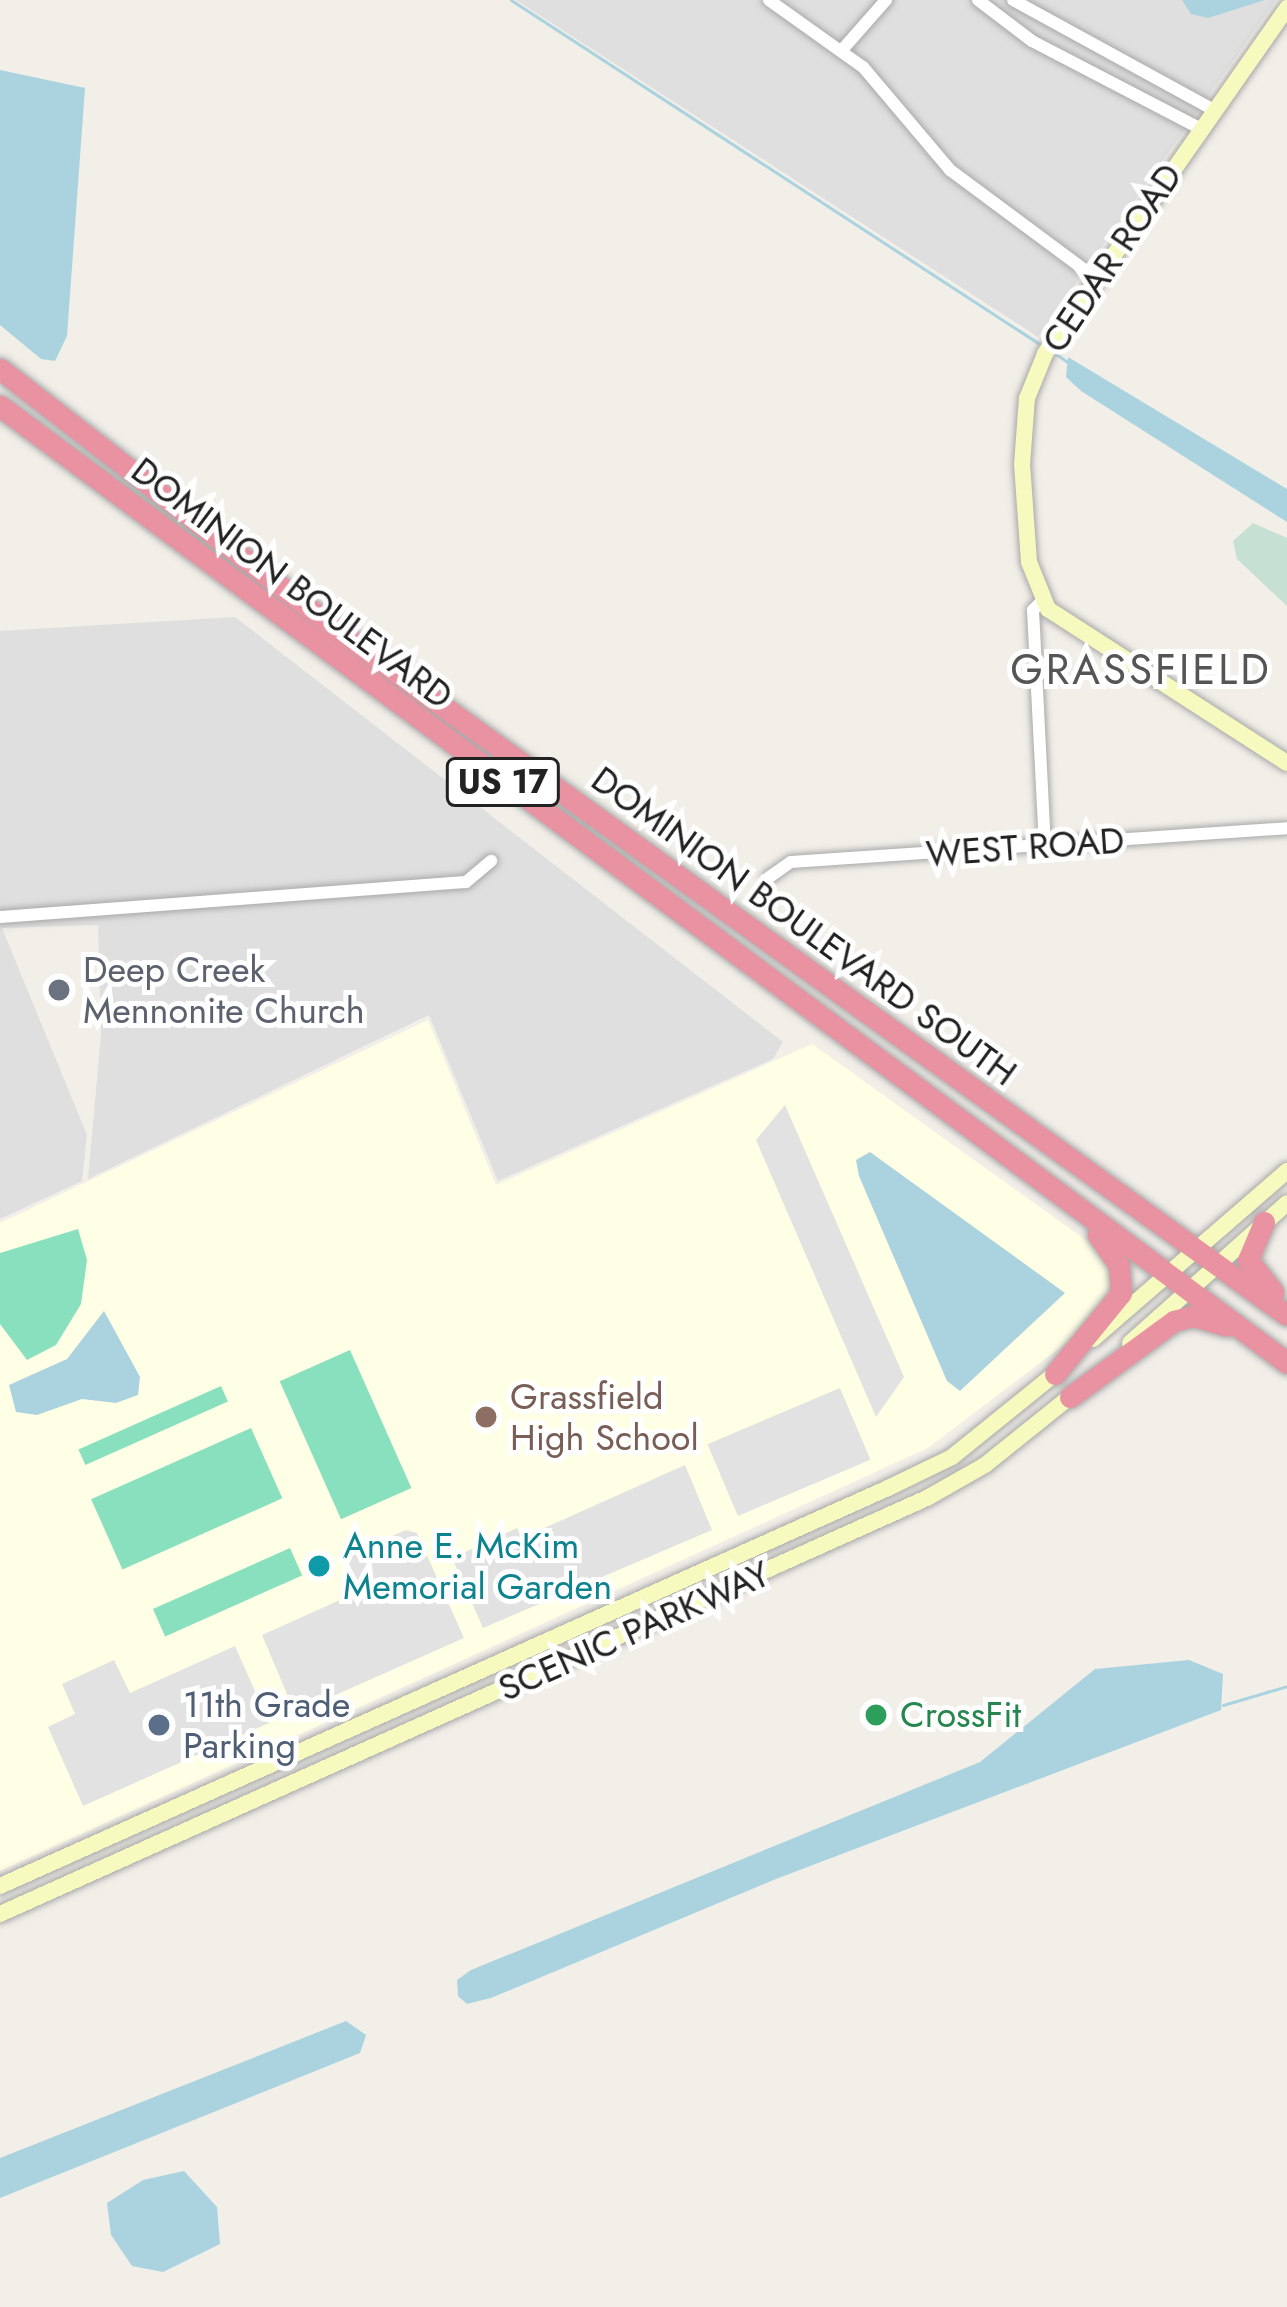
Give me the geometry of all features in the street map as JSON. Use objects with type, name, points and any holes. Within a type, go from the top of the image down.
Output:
[{"type":"highway","name":"DOMINION BOULEVARD SOUTH","points":[[0,369],[327,623],[1287,1315]]},
{"type":"highway","name":"DOMINION BOULEVARD","points":[[0,406],[1035,1180]]},
{"type":"highway","points":[[819,1020],[840,993]]},
{"type":"highway","points":[[1035,1180],[1111,1250],[1122,1280],[1115,1306],[1055,1375]]},
{"type":"highway","name":"US 17","points":[[1035,1180],[1280,1358]]},
{"type":"highway","points":[[1264,1222],[1248,1260],[1287,1305]]},
{"type":"highway","points":[[1070,1397],[1156,1331],[1193,1316],[1216,1320],[1280,1358]]},
{"type":"street","points":[[769,0],[842,50],[950,170],[1097,279]]},
{"type":"street","points":[[842,50],[886,0]]},
{"type":"street","points":[[978,0],[1032,41],[1201,129]]},
{"type":"street","points":[[1013,0],[1214,110]]},
{"type":"street","name":"CEDAR ROAD","points":[[1042,601],[1024,519],[1024,412],[1045,354],[1287,8]]},
{"type":"street","points":[[1045,845],[1033,610],[1042,601],[1118,661],[1287,764]]},
{"type":"street","name":"WEST ROAD","points":[[768,878],[790,862],[1287,828]]},
{"type":"street","points":[[0,917],[466,882],[491,861]]},
{"type":"street","name":"SCENIC PARKWAY","points":[[0,1886],[952,1457],[1055,1375],[1166,1272],[1287,1171]]},
{"type":"street","name":"SCENIC PARKWAY","points":[[0,1914],[927,1498],[985,1465],[1070,1397],[1287,1203]]},
{"type":"shaded area","points":[[516,0],[1276,0],[1038,337]]},
{"type":"shaded area","points":[[1253,523],[1287,538],[1287,606],[1237,559],[1233,541]]},
{"type":"shaded area","points":[[235,617],[783,1042],[773,1059],[498,1181],[429,1015],[88,1179],[101,1034],[98,925],[2,928],[87,1135],[82,1181],[0,1219],[0,631]]},
{"type":"shaded area","name":"Grassfield High School","points":[[428,1020],[496,1185],[812,1044],[1115,1261],[1119,1277],[1099,1318],[928,1448],[0,1871],[0,1223]]},
{"type":"shaded area","points":[[785,1105],[904,1377],[876,1417],[756,1140]]},
{"type":"shaded area","points":[[840,1388],[870,1460],[738,1516],[707,1444]]},
{"type":"shaded area","points":[[685,1465],[712,1530],[483,1628],[452,1558],[517,1528],[522,1538]]},
{"type":"shaded area","points":[[406,1530],[417,1533],[464,1638],[295,1713],[262,1635],[360,1591],[346,1556]]},
{"type":"shaded area","name":"11th Grade Parking","points":[[235,1646],[269,1723],[83,1806],[48,1727],[75,1714],[62,1684],[114,1660],[130,1693]]},
{"type":"green space","points":[[78,1229],[87,1260],[81,1304],[56,1345],[27,1360],[0,1324],[0,1253]]},
{"type":"green space","points":[[350,1350],[411,1488],[341,1519],[280,1381]]},
{"type":"green space","points":[[221,1386],[228,1402],[85,1465],[78,1449]]},
{"type":"green space","points":[[251,1428],[282,1498],[122,1570],[91,1499]]},
{"type":"green space","points":[[290,1548],[302,1575],[165,1636],[153,1609]]},
{"type":"water","points":[[1182,0],[1265,0],[1208,18],[1191,14]]},
{"type":"water","points":[[0,70],[85,88],[67,336],[55,361],[41,359],[0,325]]},
{"type":"water","points":[[1068,357],[1287,489],[1287,522],[1081,391],[1066,377]]},
{"type":"water","points":[[870,1152],[1065,1293],[960,1391],[947,1381],[859,1176],[856,1160]]},
{"type":"water","points":[[104,1311],[140,1377],[138,1395],[116,1403],[82,1399],[37,1415],[16,1412],[9,1385],[67,1359]]},
{"type":"water","points":[[1189,1660],[1223,1674],[1221,1710],[776,1879],[491,1998],[467,2004],[458,1996],[457,1980],[471,1970],[980,1762],[1095,1669]]},
{"type":"water","points":[[346,2021],[366,2035],[360,2053],[0,2198],[0,2158]]},
{"type":"water","points":[[184,2171],[217,2207],[220,2244],[163,2272],[132,2266],[111,2235],[107,2203],[143,2180]]},
{"type":"waterway","points":[[511,0],[1038,343]]},
{"type":"waterway","points":[[1056,354],[1069,363]]},
{"type":"waterway","points":[[1223,1705],[1287,1686]]},
{"type":"place","name":"Deep Creek Mennonite Church","points":[[59,990]]},
{"type":"place","name":"Grassfield High School","points":[[486,1417]]},
{"type":"place","name":"Anne E. McKim Memorial Garden","points":[[319,1566]]},
{"type":"place","name":"CrossFit","points":[[876,1715]]},
{"type":"place","name":"11th Grade Parking","points":[[159,1725]]},
{"type":"district","name":"GRASSFIELD","points":[[1141,670]]}]
